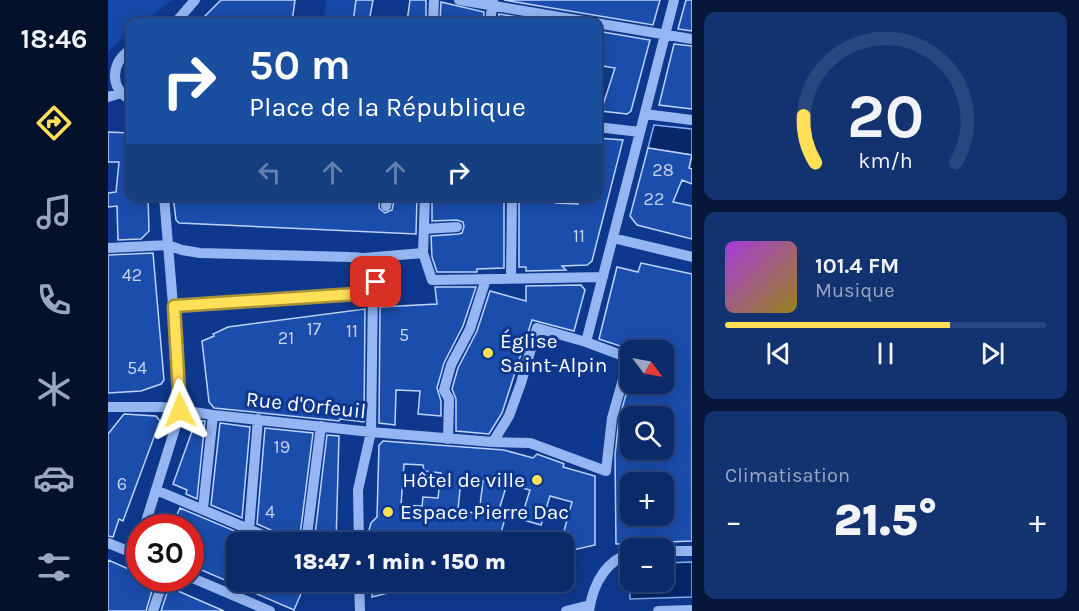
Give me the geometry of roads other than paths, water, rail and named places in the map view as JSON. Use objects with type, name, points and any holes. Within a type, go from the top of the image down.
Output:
[{"type":"street","points":[[179,18],[195,0]]},
{"type":"street","points":[[433,18],[434,0]]},
{"type":"street","points":[[459,0],[493,2],[582,18]]},
{"type":"street","points":[[496,442],[509,416],[521,383],[537,327],[587,340],[674,0]]},
{"type":"street","points":[[491,18],[493,2]]},
{"type":"street","points":[[602,22],[692,39]]},
{"type":"street","points":[[126,54],[118,61],[114,78],[126,96]]},
{"type":"street","points":[[108,97],[126,96]]},
{"type":"street","points":[[602,127],[692,120]]},
{"type":"street","points":[[148,514],[180,410],[165,201]]},
{"type":"street","points":[[424,201],[423,253],[432,280],[603,277]]},
{"type":"street","points":[[511,278],[512,201]]},
{"type":"street","points":[[424,231],[457,227]]},
{"type":"street","points":[[613,238],[692,257]]},
{"type":"street","points":[[108,248],[168,245],[182,250],[200,252],[363,258],[423,253]]},
{"type":"street","points":[[358,532],[358,490],[371,432],[376,282],[374,265],[363,258]]},
{"type":"street","points":[[448,439],[449,399],[444,390],[451,365],[470,329],[486,279]]},
{"type":"street","points":[[174,306],[356,294],[374,289]]},
{"type":"street","name":"Rue d'Orfeuil","points":[[109,411],[162,407],[213,415],[371,432],[530,443],[606,471],[612,418],[629,358],[587,340]]},
{"type":"street","points":[[203,509],[213,415]]},
{"type":"street","points":[[249,529],[258,419]]},
{"type":"street","points":[[307,532],[321,426]]},
{"type":"street","points":[[156,490],[256,532]]},
{"type":"street","points":[[108,543],[126,550]]},
{"type":"street","points":[[674,551],[692,551]]},
{"type":"street","points":[[566,611],[589,608],[596,584],[611,563],[620,558]]},
{"type":"street","points":[[204,583],[270,611]]},
{"type":"street","points":[[153,611],[160,592]]},
{"type":"street","points":[[359,592],[360,611]]},
{"type":"street","points":[[658,611],[692,610]]},
{"type":"place","name":"Église Saint-Alpin","points":[[488,353]]},
{"type":"place","name":"Hôtel de ville","points":[[537,480]]},
{"type":"place","name":"Espace Pierre Dac","points":[[388,512]]}]
